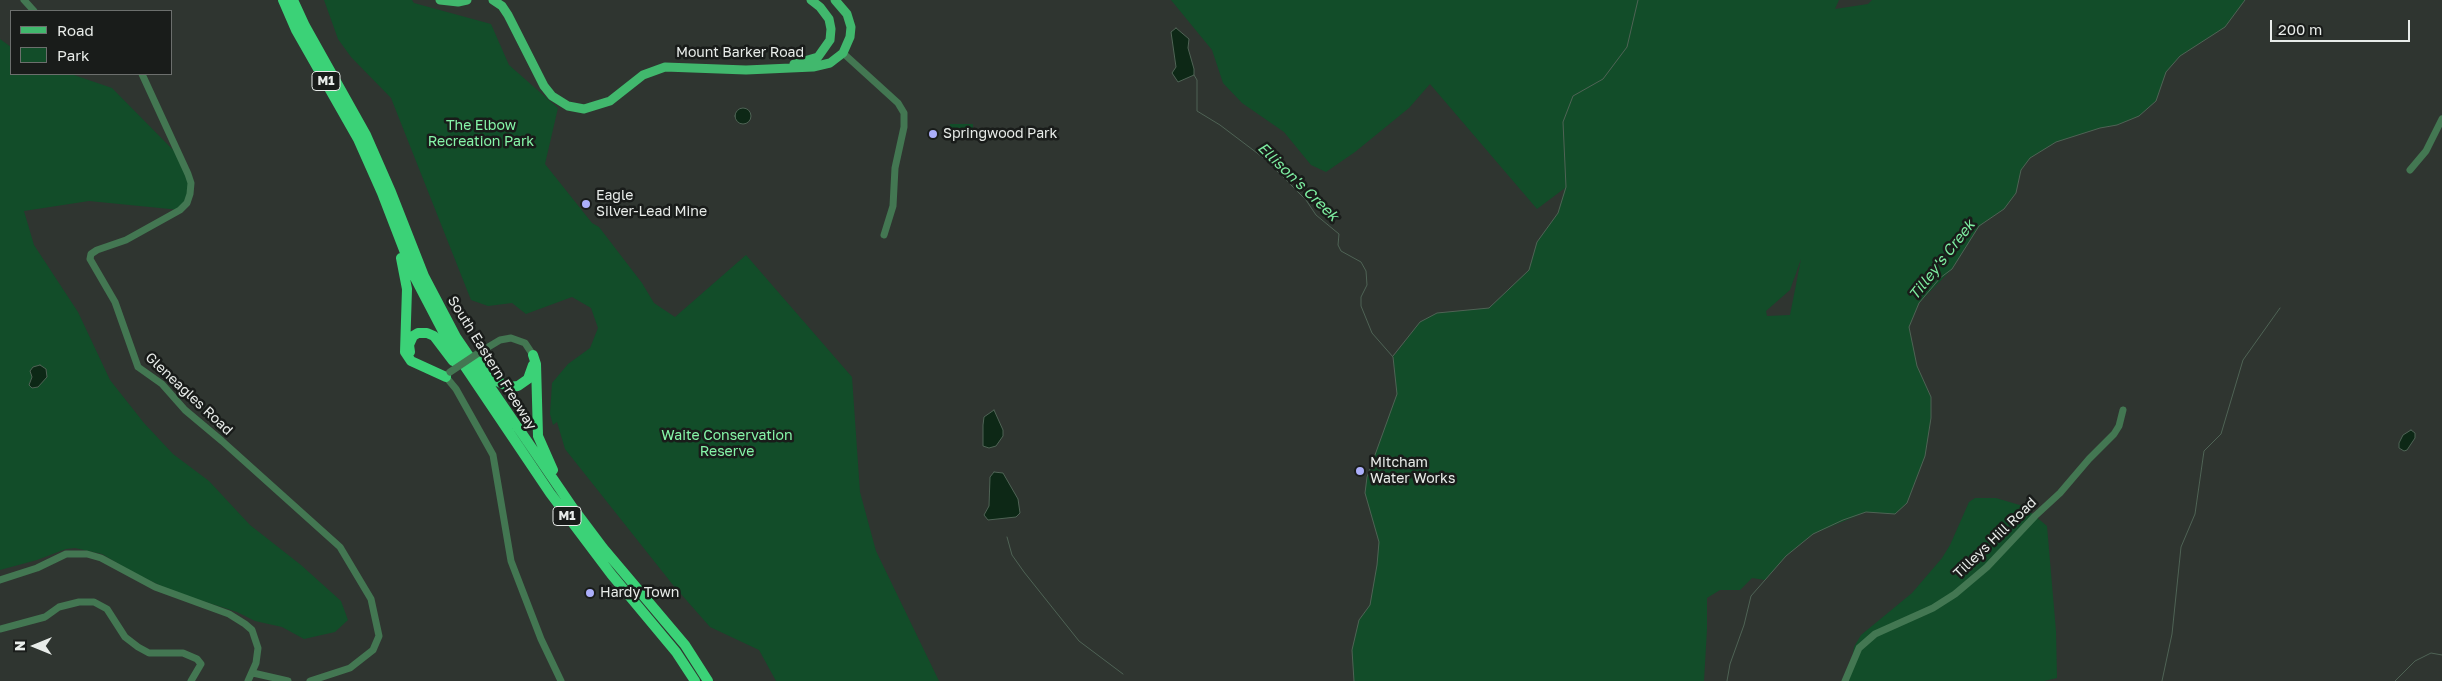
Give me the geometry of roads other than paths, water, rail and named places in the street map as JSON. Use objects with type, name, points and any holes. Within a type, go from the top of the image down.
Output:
[{"type":"highway","points":[[277,0],[296,30]]},
{"type":"highway","name":"South Eastern Freeway","points":[[283,0],[296,30],[346,117],[368,162],[414,276],[437,322],[500,421],[580,534],[676,652],[695,681]]},
{"type":"highway","name":"South Eastern Freeway","points":[[293,0],[377,158],[420,266],[456,337],[543,467],[603,548],[685,645],[708,681]]},
{"type":"highway","points":[[368,162],[405,275],[407,289],[405,352],[411,361],[448,374]]},
{"type":"highway","points":[[420,266],[469,348],[498,382],[512,387],[524,382],[532,372],[533,355]]},
{"type":"highway","points":[[448,374],[411,354],[409,346],[413,336],[424,332],[434,336],[472,388],[500,421]]},
{"type":"highway","points":[[533,355],[536,364],[536,419],[542,447],[555,472],[603,548]]},
{"type":"main road","points":[[440,0],[458,2],[466,0]]},
{"type":"main road","name":"Mount Barker Road","points":[[493,0],[502,6],[508,14],[544,86],[559,102],[575,108],[594,108],[610,101],[643,75],[665,67],[746,70],[806,68],[830,63],[843,53]]},
{"type":"main road","name":"Mount Barker Road","points":[[504,0],[551,87],[560,96],[577,103],[601,100],[640,70],[664,61],[746,65],[789,64],[809,61],[822,54],[829,43]]},
{"type":"main road","points":[[811,0],[829,18],[831,29],[829,43],[843,53]]},
{"type":"main road","points":[[822,54],[829,58],[843,53],[849,42],[851,27],[845,11],[835,0]]},
{"type":"street","points":[[24,0],[33,10]]},
{"type":"street","points":[[843,53],[898,103],[904,113],[904,127],[896,168],[893,206],[884,235]]},
{"type":"street","name":"Gleneagles Road","points":[[142,75],[188,174],[191,183],[190,194],[187,203],[180,210],[126,240],[96,250],[91,254],[90,260],[115,302],[138,367],[162,384],[185,410],[340,546],[371,599],[379,636],[374,650],[350,668],[310,681]]},
{"type":"street","points":[[2410,170],[2426,152],[2442,118]]},
{"type":"street","points":[[533,355],[525,343],[511,338],[500,340],[448,374],[493,455],[511,561],[541,639],[561,681]]},
{"type":"street","name":"Tilleys Hill Road","points":[[1845,681],[1859,648],[1875,634],[1933,608],[1955,594],[1987,567],[2035,516],[2060,493],[2089,459],[2114,434],[2119,426],[2122,410]]},
{"type":"street","points":[[0,580],[37,568],[66,554],[87,554],[101,558],[155,587],[238,618],[252,630],[257,641],[258,655],[248,681]]},
{"type":"street","points":[[0,629],[45,616],[59,607],[79,602],[94,602],[107,609],[125,637],[138,647],[149,653],[183,653],[197,659],[201,664],[191,681]]},
{"type":"street","points":[[252,672],[288,681]]},
{"type":"waterway","points":[[1393,356],[1420,322],[1437,313],[1489,308],[1529,270],[1537,242],[1558,213],[1566,187],[1563,122],[1573,96],[1603,79],[1627,47],[1638,0]]},
{"type":"waterway","name":"Tilley's Creek","points":[[1727,681],[1730,664],[1744,625],[1751,596],[1786,556],[1813,534],[1843,520],[1866,512],[1895,514],[1907,503],[1925,456],[1931,418],[1931,397],[1917,366],[1909,327],[1919,303],[1940,278],[1952,269],[1979,226],[2004,209],[2016,193],[2021,170],[2030,158],[2056,142],[2100,128],[2117,125],[2139,116],[2156,101],[2166,72],[2180,56],[2225,27],[2245,0]]},
{"type":"waterway","name":"Ellison's Creek","points":[[1194,75],[1197,80],[1197,111],[1220,125],[1265,159],[1306,200],[1316,215],[1339,234],[1338,245],[1341,251],[1361,262],[1366,271],[1367,285],[1361,297],[1361,306],[1372,333],[1393,357],[1397,394],[1367,477],[1365,493],[1379,542],[1370,605],[1359,620],[1352,650],[1354,681]]},
{"type":"waterway","points":[[2162,681],[2172,634],[2181,547],[2195,514],[2204,451],[2221,434],[2243,360],[2280,308]]},
{"type":"waterway","points":[[1007,537],[1012,555],[1079,641],[1123,674]]},
{"type":"waterway","points":[[2395,681],[2415,661],[2431,653],[2442,655]]},
{"type":"place","name":"Springwood Park","points":[[933,134]]},
{"type":"place","name":"Eagle Silver-Lead Mine","points":[[586,204]]},
{"type":"place","name":"Mitcham Water Works","points":[[1360,471]]},
{"type":"place","name":"Hardy Town","points":[[590,593]]},
{"type":"park label","name":"The Elbow Recreation Park","points":[[481,134]]},
{"type":"park label","name":"Waite Conservation Reserve","points":[[727,444]]}]
